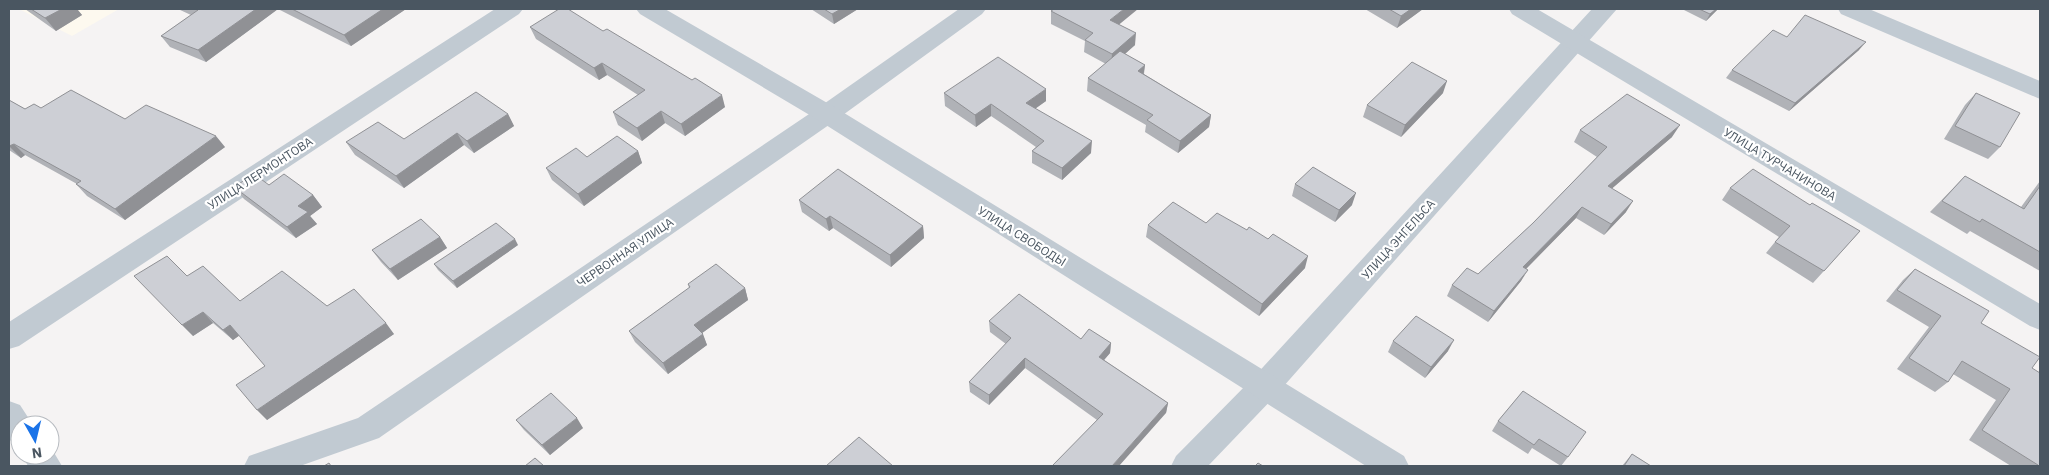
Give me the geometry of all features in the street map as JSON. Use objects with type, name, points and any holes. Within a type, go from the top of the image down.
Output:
[{"type":"street","name":"УЛИЦА ЛЕРМОНТОВА","points":[[9,337],[511,9]]},
{"type":"street","name":"УЛИЦА СВОБОДЫ","points":[[648,9],[827,114],[1393,466]]},
{"type":"street","name":"ЧЕРВОННАЯ УЛИЦА","points":[[260,466],[368,428],[827,114],[974,9]]},
{"type":"street","name":"УЛИЦА ТУРЧАНИНОВА","points":[[1520,9],[2040,318]]},
{"type":"street","name":"УЛИЦА ЭНГЕЛЬСА","points":[[1187,466],[1264,387],[1575,41],[1606,9]]},
{"type":"street","points":[[1850,9],[2040,91]]},
{"type":"shaded area","points":[[19,9],[119,9],[72,36]]},
{"type":"building","points":[[31,9],[62,9],[45,18]]},
{"type":"building","points":[[195,9],[256,9],[198,50],[161,36],[198,10]]},
{"type":"building","points":[[292,9],[383,9],[344,35]]},
{"type":"building","points":[[559,9],[568,9],[603,31],[607,29],[692,80],[695,78],[722,95],[681,124],[661,111],[637,128],[613,112],[645,90],[602,63],[594,68],[530,27]]},
{"type":"building","points":[[824,9],[841,9],[832,14]]},
{"type":"building","points":[[1054,9],[1124,9],[1110,20],[1136,33],[1112,54],[1085,40],[1093,33],[1051,11]]},
{"type":"building","points":[[1389,9],[1411,9],[1401,16]]},
{"type":"building","points":[[1699,9],[1716,9],[1710,14]]},
{"type":"building","points":[[1805,15],[1866,42],[1795,103],[1732,70],[1773,30],[1787,37]]},
{"type":"building","points":[[1120,51],[1145,65],[1138,71],[1211,115],[1180,141],[1147,120],[1153,115],[1088,78]]},
{"type":"building","points":[[998,57],[1046,89],[1026,103],[1092,141],[1062,168],[1032,151],[1044,141],[991,104],[975,115],[944,93]]},
{"type":"building","points":[[1412,62],[1447,81],[1405,125],[1367,105]]},
{"type":"building","points":[[71,90],[125,119],[146,105],[216,136],[115,209],[76,184],[81,181],[14,144],[9,146],[9,100],[25,109],[34,104],[41,108]]},
{"type":"building","points":[[476,92],[508,114],[467,141],[457,133],[396,176],[346,142],[378,122],[404,139]]},
{"type":"building","points":[[1976,93],[2020,113],[2000,147],[1955,126]]},
{"type":"building","points":[[1627,94],[1680,125],[1608,186],[1633,201],[1611,224],[1582,207],[1523,267],[1528,270],[1494,311],[1452,285],[1467,268],[1478,274],[1533,223],[1607,147],[1580,130]]},
{"type":"building","points":[[617,136],[638,151],[578,194],[546,168],[576,148],[587,157]]},
{"type":"building","points":[[1313,167],[1356,193],[1339,210],[1295,184]]},
{"type":"building","points":[[838,169],[923,226],[890,255],[830,216],[826,219],[799,200]]},
{"type":"building","points":[[1753,169],[1810,205],[1812,203],[1860,231],[1824,271],[1775,242],[1790,226],[1730,188]]},
{"type":"building","points":[[254,174],[269,185],[284,174],[313,195],[298,206],[308,212],[287,227],[234,187]]},
{"type":"building","points":[[1965,176],[2024,209],[2040,186],[2040,252],[1982,219],[1980,222],[1942,201]]},
{"type":"building","points":[[1173,202],[1206,223],[1217,213],[1247,230],[1249,227],[1268,239],[1273,234],[1308,256],[1262,304],[1148,225]]},
{"type":"building","points":[[421,219],[440,237],[390,269],[372,250]]},
{"type":"building","points":[[496,223],[515,239],[453,281],[434,264]]},
{"type":"building","points":[[167,256],[187,276],[203,266],[240,301],[282,271],[327,306],[354,289],[386,323],[257,410],[236,385],[265,366],[230,325],[223,330],[203,312],[182,325],[134,276]]},
{"type":"building","points":[[716,264],[745,288],[694,325],[703,334],[663,363],[629,331],[690,287],[688,284]]},
{"type":"building","points":[[1915,269],[1989,311],[1981,323],[2040,357],[2032,368],[2040,373],[2040,466],[2037,466],[1982,430],[2010,389],[1962,361],[1948,382],[1909,358],[1941,316],[1897,290]]},
{"type":"building","points":[[1019,294],[1081,339],[1089,329],[1111,343],[1099,357],[1168,403],[1112,466],[1052,466],[1103,414],[1025,358],[989,395],[969,382],[1011,338],[989,321]]},
{"type":"building","points":[[1416,316],[1454,340],[1431,367],[1393,341]]},
{"type":"building","points":[[1523,391],[1586,432],[1568,457],[1539,439],[1534,445],[1498,421]]},
{"type":"building","points":[[551,393],[577,418],[542,445],[516,420]]},
{"type":"building","points":[[859,437],[893,466],[826,466]]},
{"type":"building","points":[[1632,454],[1651,466],[1624,466]]},
{"type":"building","points":[[535,458],[544,466],[525,466]]}]
